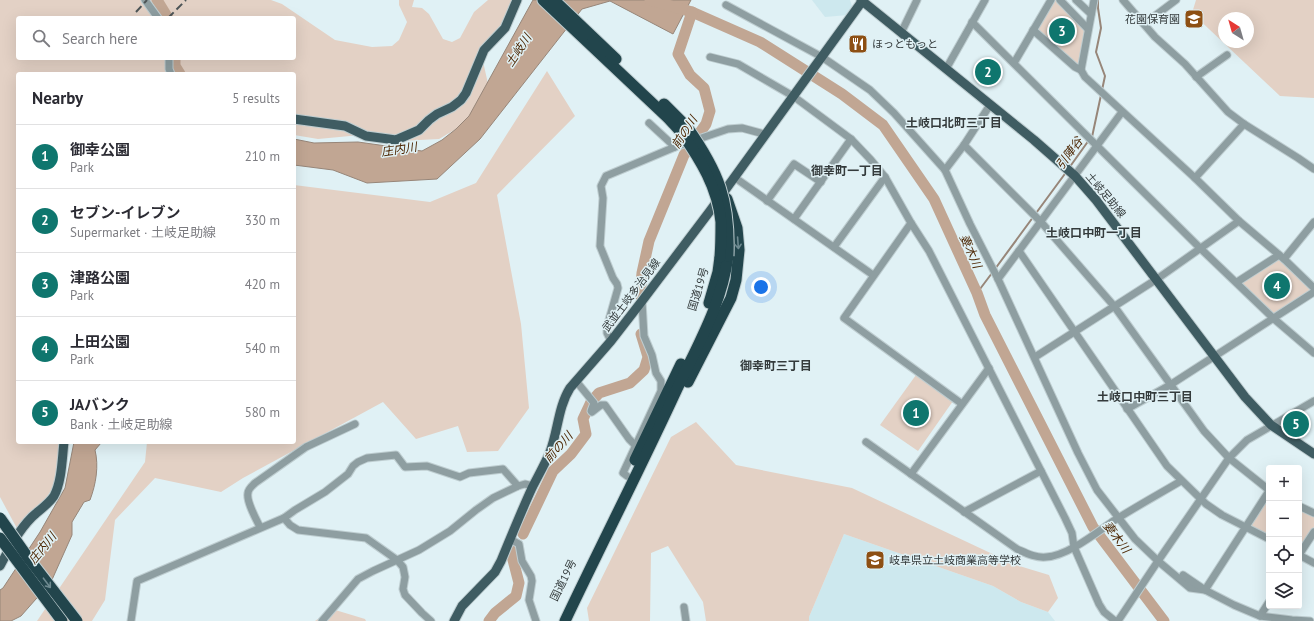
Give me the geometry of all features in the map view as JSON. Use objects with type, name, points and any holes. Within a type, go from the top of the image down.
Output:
[{"type":"highway","name":"国道19号","points":[[543,0],[583,34],[668,118],[684,130],[705,169],[718,206],[726,272],[714,311],[565,621]]},
{"type":"highway","name":"国道19号","points":[[554,0],[583,34]]},
{"type":"highway","points":[[660,426],[678,402],[731,298],[738,263],[737,228],[727,199],[722,194]]},
{"type":"highway","name":"国道19号","points":[[557,621],[707,310],[724,257]]},
{"type":"highway","points":[[0,518],[29,559],[77,621]]},
{"type":"highway","points":[[0,538],[62,621]]},
{"type":"main road","points":[[296,119],[345,126],[366,136],[396,140],[419,130],[433,117],[452,107],[466,93],[484,50],[505,28],[517,0]]},
{"type":"main road","name":"土岐足助線","points":[[862,0],[946,70],[1034,140],[1075,176],[1096,200],[1157,279],[1245,397],[1271,425],[1314,454]]},
{"type":"main road","name":"武並土岐多治見線","points":[[454,621],[462,606],[495,572],[501,561],[533,486],[550,453],[566,394],[612,341],[722,194],[862,0]]},
{"type":"main road","points":[[0,566],[11,544],[31,518],[47,504],[54,495],[62,468],[64,444]]},
{"type":"street","points":[[145,0],[157,16]]},
{"type":"street","points":[[901,33],[917,0]]},
{"type":"street","points":[[946,70],[985,0]]},
{"type":"street","points":[[1014,63],[1051,0]]},
{"type":"street","points":[[1060,0],[1088,29]]},
{"type":"street","points":[[1076,0],[1091,14]]},
{"type":"street","points":[[1081,70],[1094,0]]},
{"type":"street","points":[[1123,0],[1155,38],[1185,64],[1228,112],[1314,170]]},
{"type":"street","points":[[1144,24],[1176,0]]},
{"type":"street","points":[[726,5],[821,58],[870,90],[894,113],[945,170],[1035,357],[1059,413],[1097,490],[1117,519],[1156,563],[1190,588],[1205,590]]},
{"type":"street","points":[[972,22],[1200,249],[1237,282],[1273,318],[1314,353]]},
{"type":"street","points":[[1033,30],[1075,67],[1081,70],[1085,77],[1122,112],[1195,178],[1239,221],[1314,288]]},
{"type":"street","points":[[1196,77],[1227,56]]},
{"type":"street","points":[[710,57],[738,64],[794,94],[851,139],[872,160],[885,177],[929,251],[1065,518],[1077,545],[1099,604],[1104,612],[1115,621]]},
{"type":"street","points":[[169,60],[170,72]]},
{"type":"street","points":[[945,170],[964,145],[990,105]]},
{"type":"street","points":[[998,279],[1122,112]]},
{"type":"street","points":[[649,123],[675,147]]},
{"type":"street","points":[[1195,178],[1244,124]]},
{"type":"street","points":[[612,341],[607,333],[607,327],[618,288],[600,246],[603,198],[601,186],[606,176],[675,147],[736,128],[742,128],[764,134]]},
{"type":"street","points":[[794,219],[851,139]]},
{"type":"street","points":[[964,145],[1041,222],[1114,306],[1204,431],[1229,458],[1266,488]]},
{"type":"street","points":[[767,201],[794,164],[821,182]]},
{"type":"street","points":[[734,177],[873,275]]},
{"type":"street","points":[[834,247],[885,177]]},
{"type":"street","points":[[1035,357],[1157,279],[1239,221]]},
{"type":"street","points":[[1237,282],[1281,257],[1314,222]]},
{"type":"street","points":[[911,223],[844,318],[962,404]]},
{"type":"street","points":[[1019,252],[1167,466],[1201,499],[1222,515],[1266,537]]},
{"type":"street","points":[[1127,409],[1170,385],[1215,357],[1314,292]]},
{"type":"street","points":[[627,476],[623,473],[662,386],[656,373],[652,355],[644,336],[642,301]]},
{"type":"street","points":[[911,474],[989,368]]},
{"type":"street","points":[[576,381],[592,401],[591,411],[592,412],[601,405],[604,405],[635,445]]},
{"type":"street","points":[[1118,621],[1156,563],[1229,458],[1247,440],[1314,401]]},
{"type":"street","points":[[260,527],[248,499],[247,494],[249,489],[255,483],[306,447],[355,424]]},
{"type":"street","points":[[866,442],[1017,549],[1033,556],[1046,557],[1056,555],[1077,545],[1181,481]]},
{"type":"street","points":[[131,621],[138,581],[260,527],[284,518],[325,492],[348,474],[354,466],[367,458],[396,455],[405,467],[427,466],[460,477],[469,473],[503,469],[518,486]]},
{"type":"street","points":[[964,512],[1041,471]]},
{"type":"street","points":[[322,621],[358,579],[419,550],[450,531],[493,498],[518,486],[525,484],[533,486]]},
{"type":"street","points":[[1205,590],[1266,495]]},
{"type":"street","points":[[1302,507],[1314,513]]},
{"type":"street","points":[[284,518],[290,525],[301,531],[366,538],[397,560],[403,567],[405,577],[403,589],[405,596],[431,621]]},
{"type":"street","points":[[1302,550],[1314,532]]},
{"type":"street","points":[[510,539],[519,544],[522,561],[531,576],[532,581],[529,600],[536,621]]},
{"type":"street","points":[[1302,557],[1314,563]]},
{"type":"street","points":[[1183,575],[1205,590],[1260,616],[1312,621]]},
{"type":"street","points":[[684,607],[686,621]]},
{"type":"street","points":[[1260,616],[1266,607]]},
{"type":"shaded area","points":[[0,0],[271,0],[282,4],[335,40],[372,47],[392,46],[399,40],[407,22],[399,5],[399,0],[414,0],[412,7],[422,8],[429,14],[443,39],[452,42],[460,38],[474,12],[488,0],[512,0],[513,7],[482,57],[491,97],[456,129],[439,139],[400,141],[382,133],[318,139],[296,135],[296,72],[16,72],[16,444],[67,444],[61,477],[20,534],[0,497]]},
{"type":"shaded area","points":[[812,0],[850,0],[853,9],[848,15],[825,17]]},
{"type":"shaded area","points":[[1054,0],[1057,1],[1084,29],[1085,32],[1078,64],[1075,64],[1037,28]]},
{"type":"shaded area","points":[[1196,0],[1314,0],[1314,98],[1280,96],[1229,48],[1254,48],[1254,12],[1218,12],[1218,38],[1192,13]]},
{"type":"shaded area","points":[[547,71],[575,116],[497,195],[521,324],[529,408],[498,451],[467,452],[458,426],[416,439],[383,402],[243,478],[221,492],[155,478],[115,520],[105,600],[92,621],[37,621],[145,462],[147,444],[296,444],[296,185],[430,202],[476,183]]},
{"type":"shaded area","points":[[1279,259],[1313,290],[1274,314],[1241,283]]},
{"type":"shaded area","points":[[916,375],[953,401],[918,451],[880,425]]},
{"type":"shaded area","points":[[696,422],[736,465],[852,488],[1016,565],[1049,575],[1058,598],[1048,612],[1021,602],[993,586],[844,534],[809,617],[809,621],[706,621],[703,602],[668,546],[651,553],[650,621],[589,621],[587,608],[671,437]]},
{"type":"shaded area","points":[[1266,500],[1266,534],[1250,526]]},
{"type":"shaded area","points":[[1302,511],[1314,517],[1314,527],[1302,545]]},
{"type":"shaded area","name":"岐阜県立土岐商業高等学校","points":[[844,534],[993,586],[1021,602],[1048,612],[1055,621],[809,621],[809,617]]},
{"type":"shaded area","points":[[332,609],[365,619],[366,621],[315,621]]},
{"type":"water","points":[[533,0],[691,0],[673,34],[610,1],[582,9],[480,139],[437,179],[367,183],[333,170],[296,165],[296,139],[314,143],[358,142],[422,151],[442,140],[469,116]]},
{"type":"water","name":"庄内川","points":[[74,444],[100,444],[95,450],[97,462],[96,475],[90,500],[84,502],[72,522],[72,535],[51,582],[21,616],[11,621],[0,621],[0,590],[3,588],[40,532],[65,488]]},
{"type":"waterway","points":[[157,0],[167,16]]},
{"type":"waterway","name":"妻木川","points":[[650,0],[692,12],[760,42],[842,94],[883,125],[934,199],[977,293],[985,315],[1093,527],[1164,621]]},
{"type":"waterway","name":"引陣谷","points":[[1098,0],[1101,28],[1096,52],[1105,76],[1102,90]]},
{"type":"waterway","name":"前の川","points":[[640,295],[642,273],[649,241],[684,155],[706,124],[710,111],[704,88],[690,75],[678,54],[692,12]]},
{"type":"waterway","points":[[175,60],[175,66],[179,72]]},
{"type":"waterway","name":"引陣谷","points":[[1092,137],[1101,95]]},
{"type":"waterway","name":"引陣谷","points":[[1069,168],[1089,140]]},
{"type":"waterway","name":"引陣谷","points":[[995,269],[1067,171]]},
{"type":"waterway","name":"引陣谷","points":[[977,293],[992,273]]},
{"type":"waterway","name":"前の川","points":[[523,534],[553,471],[571,454],[586,434],[583,419],[591,402],[599,393],[630,383],[644,370],[648,357],[641,334]]},
{"type":"waterway","name":"前の川","points":[[489,621],[495,613],[516,596],[519,583],[512,556],[515,551]]},
{"type":"railway","points":[[136,12],[147,0]]},
{"type":"railway","points":[[170,16],[186,0]]},
{"type":"place","name":"花園保育園","points":[[1194,19]]},
{"type":"place","name":"津路公園","points":[[1062,31]]},
{"type":"place","name":"ほっともっと","points":[[858,44]]},
{"type":"place","name":"セブン-イレブン","points":[[988,72]]},
{"type":"place","name":"上田公園","points":[[1277,286]]},
{"type":"place","name":"御幸公園","points":[[916,413]]},
{"type":"place","name":"JAバンク","points":[[1296,424]]},
{"type":"place","name":"岐阜県立土岐商業高等学校","points":[[875,560]]},
{"type":"district","name":"土岐口北町三丁目","points":[[954,122]]},
{"type":"district","name":"御幸町一丁目","points":[[847,170]]},
{"type":"district","name":"土岐口中町一丁目","points":[[1094,232]]},
{"type":"district","name":"御幸町三丁目","points":[[776,365]]},
{"type":"district","name":"土岐口中町三丁目","points":[[1145,396]]},
{"type":"water label","name":"土岐川","points":[[518,50]]}]
